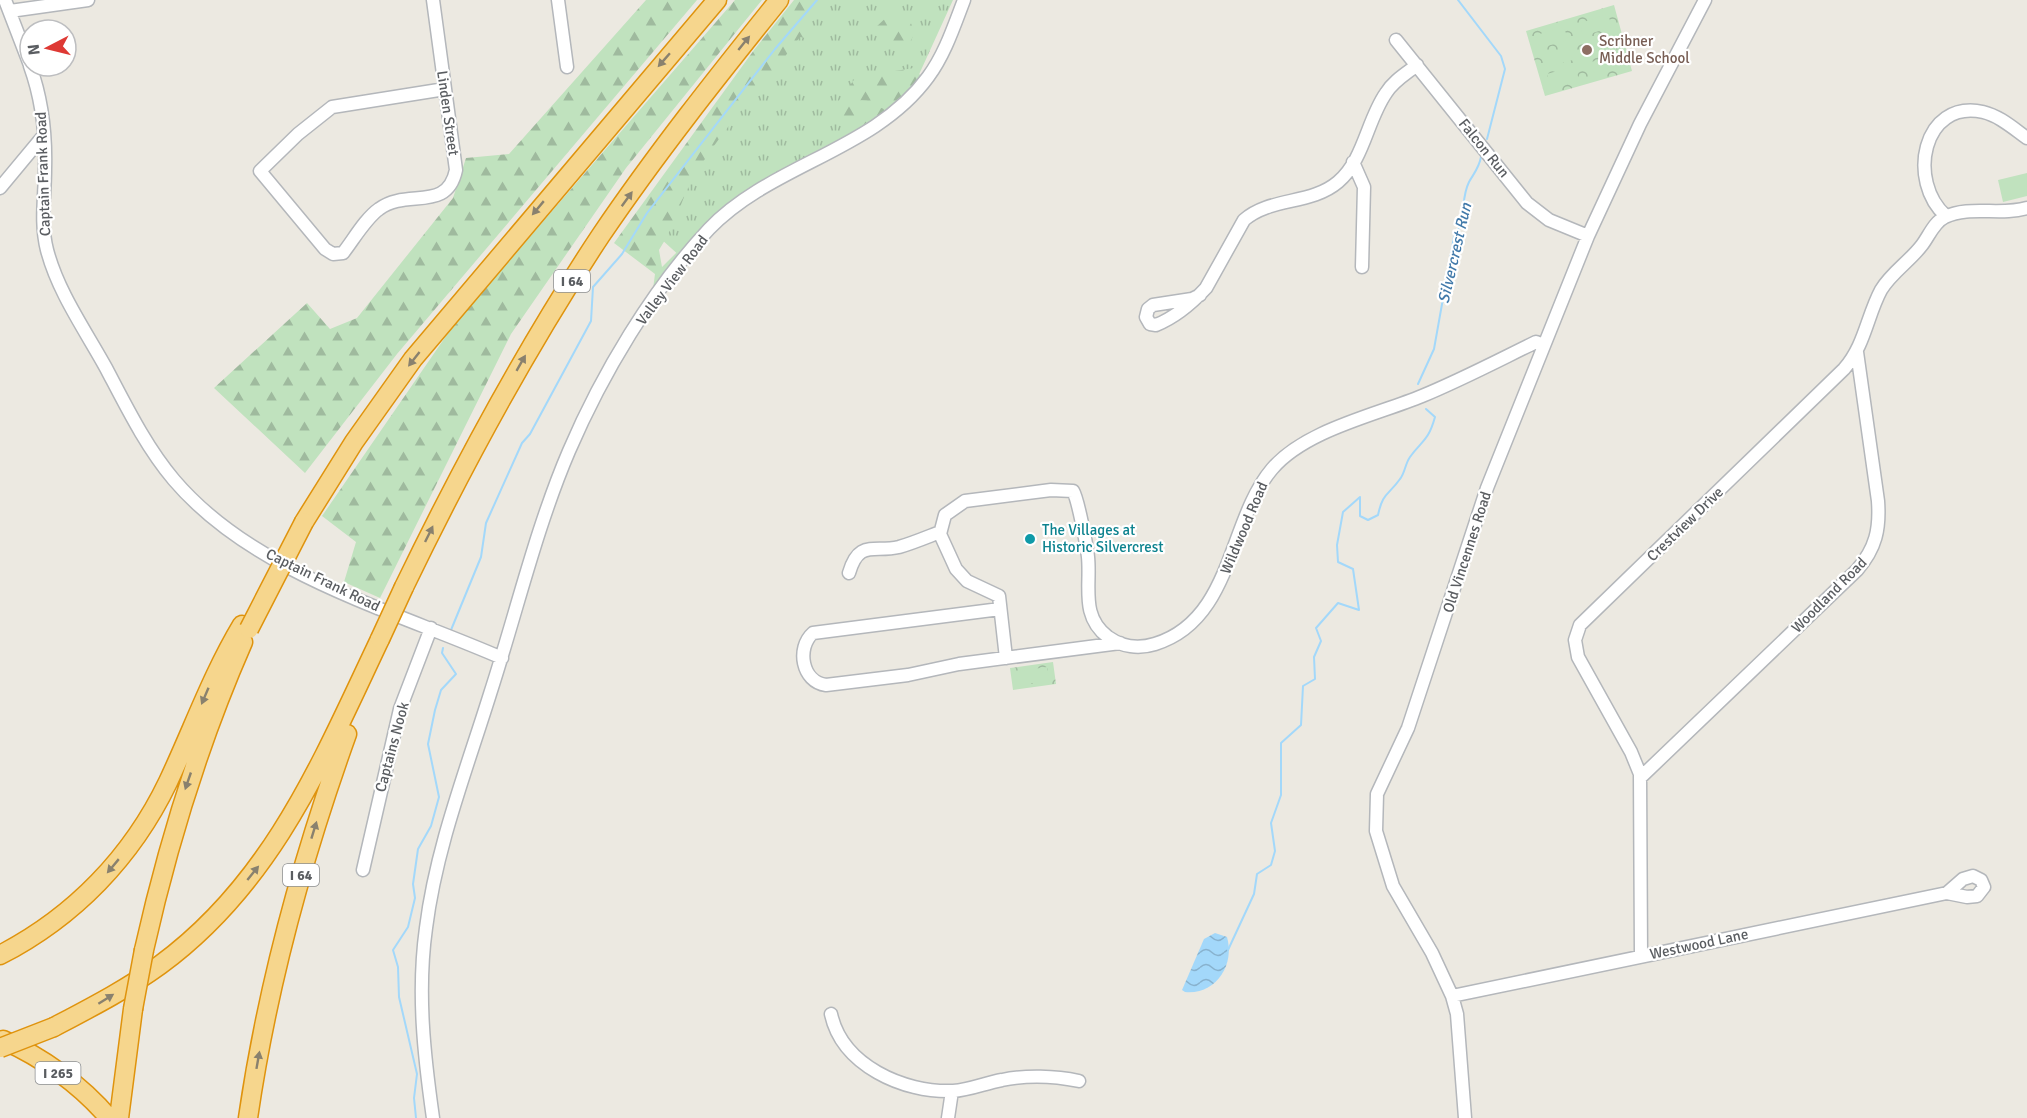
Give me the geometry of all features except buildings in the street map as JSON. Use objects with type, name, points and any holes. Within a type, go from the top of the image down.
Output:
[{"type":"highway","points":[[0,955],[38,934],[78,903],[128,847],[168,783],[220,662],[245,627],[292,542],[354,442],[413,359],[717,0]]},
{"type":"highway","name":"I 64","points":[[248,1118],[273,988],[304,866],[380,639],[404,587],[479,435],[559,301],[659,154],[779,0]]},
{"type":"highway","points":[[119,1118],[133,1010],[160,879],[187,786],[245,627]]},
{"type":"highway","points":[[0,1048],[54,1027],[98,1004],[159,965],[209,922],[250,877],[286,827],[307,792],[380,639]]},
{"type":"highway","name":"I 265","points":[[0,1039],[24,1049],[48,1065],[95,1102],[109,1118]]},
{"type":"street","points":[[8,5],[88,0]]},
{"type":"street","name":"Linden Street","points":[[433,0],[456,170],[453,185],[443,194],[404,200],[378,210],[343,253],[333,254],[325,249],[260,171],[298,134],[332,107],[445,89]]},
{"type":"street","points":[[558,0],[567,67]]},
{"type":"street","name":"Valley View Road","points":[[502,658],[569,451],[605,379],[675,271],[690,250],[731,208],[777,178],[864,133],[917,90],[942,54],[964,0]]},
{"type":"street","name":"Old Vincennes Road","points":[[1465,1118],[1460,1041],[1452,996],[1432,953],[1393,886],[1379,843],[1375,805],[1382,781],[1408,728],[1487,488],[1543,345],[1588,237],[1640,124],[1705,0]]},
{"type":"street","name":"Captain Frank Road","points":[[8,5],[18,33]]},
{"type":"street","name":"Falcon Run","points":[[1396,40],[1537,212],[1588,237]]},
{"type":"street","points":[[1200,295],[1228,251],[1244,220],[1250,215],[1263,207],[1329,188],[1340,180],[1353,162],[1386,92],[1417,65]]},
{"type":"street","name":"Captain Frank Road","points":[[33,78],[42,109],[43,226],[52,266],[70,305],[162,465],[202,509],[243,541],[362,602],[502,658]]},
{"type":"street","points":[[2027,138],[1994,116],[1977,111],[1948,118],[1937,127],[1929,140],[1924,156],[1925,183],[1935,204],[1946,216],[1959,213],[1999,213],[2027,208]]},
{"type":"street","points":[[0,188],[44,135]]},
{"type":"street","points":[[1353,162],[1364,187],[1362,267]]},
{"type":"street","name":"Crestview Drive","points":[[1641,956],[1640,778],[1631,752],[1578,657],[1575,640],[1580,625],[1832,381],[1857,352],[1883,287],[1916,252],[1937,223],[1946,216]]},
{"type":"street","name":"Wildwood Road","points":[[1000,609],[820,631],[808,638],[803,652],[809,676],[820,684],[826,685],[1120,643],[1143,647],[1163,642],[1182,630],[1199,613],[1221,580],[1257,491],[1273,468],[1290,452],[1320,436],[1422,396],[1536,342],[1543,345]]},
{"type":"street","name":"Woodland Road","points":[[1640,778],[1857,570],[1875,543],[1879,523],[1878,501],[1857,352]]},
{"type":"street","points":[[1006,658],[999,596],[961,576],[940,532],[945,515],[958,504],[1070,490],[1077,501],[1088,552],[1087,600],[1093,618],[1108,637],[1120,643]]},
{"type":"street","points":[[849,573],[852,561],[862,551],[872,547],[900,547],[940,532]]},
{"type":"street","name":"Captains Nook","points":[[363,870],[400,710],[431,628]]},
{"type":"street","points":[[433,1118],[421,1014],[425,930],[438,865],[502,658]]},
{"type":"street","name":"Westwood Lane","points":[[1452,996],[1947,893]]},
{"type":"street","points":[[831,1014],[837,1034],[844,1046],[874,1071],[897,1082],[952,1091],[1003,1080],[1036,1077],[1079,1082]]},
{"type":"street","points":[[948,1118],[952,1091]]},
{"type":"green space","points":[[646,0],[697,0],[397,354],[305,473],[214,388],[307,303],[330,329],[357,318],[453,198],[466,158],[509,154]]},
{"type":"green space","points":[[735,0],[762,0],[626,168],[511,334],[380,598],[344,582],[356,542],[322,516],[455,323]]},
{"type":"green space","points":[[794,0],[828,0],[810,18],[810,39],[800,37],[735,118],[699,168],[659,250],[662,267],[687,242],[689,245],[657,289],[653,289],[655,274],[614,243],[754,50]]},
{"type":"green space","points":[[807,0],[953,0],[911,92],[885,115],[768,180],[682,258],[638,218]]},
{"type":"green space","points":[[1614,5],[1632,71],[1545,96],[1526,31]]},
{"type":"green space","points":[[891,13],[910,21],[915,33],[910,42],[885,44],[875,28]]},
{"type":"green space","points":[[1608,14],[1612,27],[1583,36],[1580,23]]},
{"type":"green space","points":[[1564,27],[1568,40],[1540,48],[1536,35]]},
{"type":"green space","points":[[1614,34],[1617,47],[1589,55],[1585,42]]},
{"type":"green space","points":[[1569,47],[1573,60],[1545,68],[1541,55]]},
{"type":"green space","points":[[1619,54],[1623,67],[1595,75],[1591,62]]},
{"type":"green space","points":[[1575,66],[1579,80],[1551,88],[1547,74]]},
{"type":"green space","points":[[914,68],[921,76],[911,89],[893,103],[859,100],[887,110],[863,125],[844,124],[833,109],[856,77]]},
{"type":"green space","points":[[2027,173],[2027,196],[2003,202],[1998,180]]},
{"type":"green space","points":[[1053,662],[1056,684],[1013,690],[1010,668]]},
{"type":"green space","points":[[1047,667],[1049,681],[1020,685],[1019,671]]},
{"type":"water","points":[[1215,933],[1227,937],[1229,948],[1221,976],[1206,989],[1185,992],[1182,990],[1204,939]]},
{"type":"waterway","points":[[451,630],[481,557],[486,523],[522,443],[530,434],[591,321],[593,287],[622,254],[647,213],[775,49],[817,0]]},
{"type":"waterway","name":"Silvercrest Run","points":[[1458,0],[1501,56],[1505,69],[1487,139]]},
{"type":"waterway","name":"Silvercrest Run","points":[[1418,384],[1434,349],[1454,237],[1461,223],[1466,189],[1481,157]]},
{"type":"waterway","name":"Silvercrest Run","points":[[1228,950],[1254,894],[1257,874],[1271,865],[1275,851],[1271,823],[1281,795],[1281,743],[1301,725],[1303,686],[1315,679],[1314,657],[1321,641],[1316,628],[1338,603],[1359,610],[1353,569],[1338,562],[1337,545],[1343,512],[1360,497],[1360,516],[1368,520],[1378,515],[1384,498],[1402,477],[1410,457],[1430,431],[1435,417],[1426,409]]},
{"type":"waterway","points":[[416,1118],[414,1098],[417,1074],[399,997],[398,967],[393,950],[408,927],[415,898],[413,884],[418,849],[431,826],[439,797],[428,744],[441,690],[456,674],[442,653],[443,648]]},
{"type":"place","name":"Scribner Middle School","points":[[1587,50]]},
{"type":"place","name":"The Villages at Historic Silvercrest","points":[[1030,539]]}]
